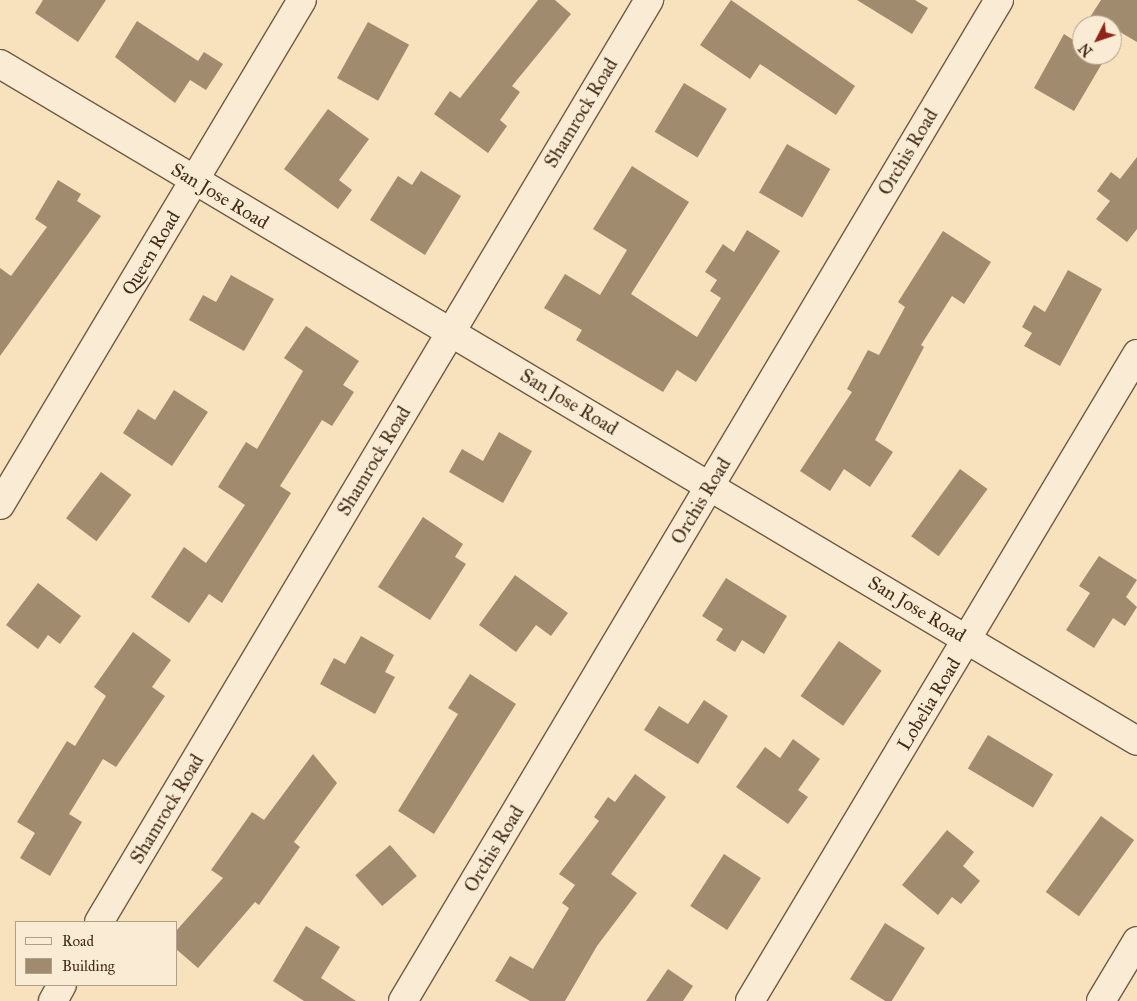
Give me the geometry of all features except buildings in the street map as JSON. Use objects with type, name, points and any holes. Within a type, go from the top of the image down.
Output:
[{"type":"street","name":"Queen Road","points":[[0,505],[302,0]]},
{"type":"street","name":"Shamrock Road","points":[[100,921],[649,0]]},
{"type":"street","name":"Orchis Road","points":[[404,1001],[999,0]]},
{"type":"street","name":"San Jose Road","points":[[0,64],[1137,741]]},
{"type":"street","name":"Lobelia Road","points":[[750,1001],[968,640],[1137,354]]},
{"type":"street","points":[[1101,1001],[1137,941]]},
{"type":"street","points":[[52,1001],[61,986]]}]
